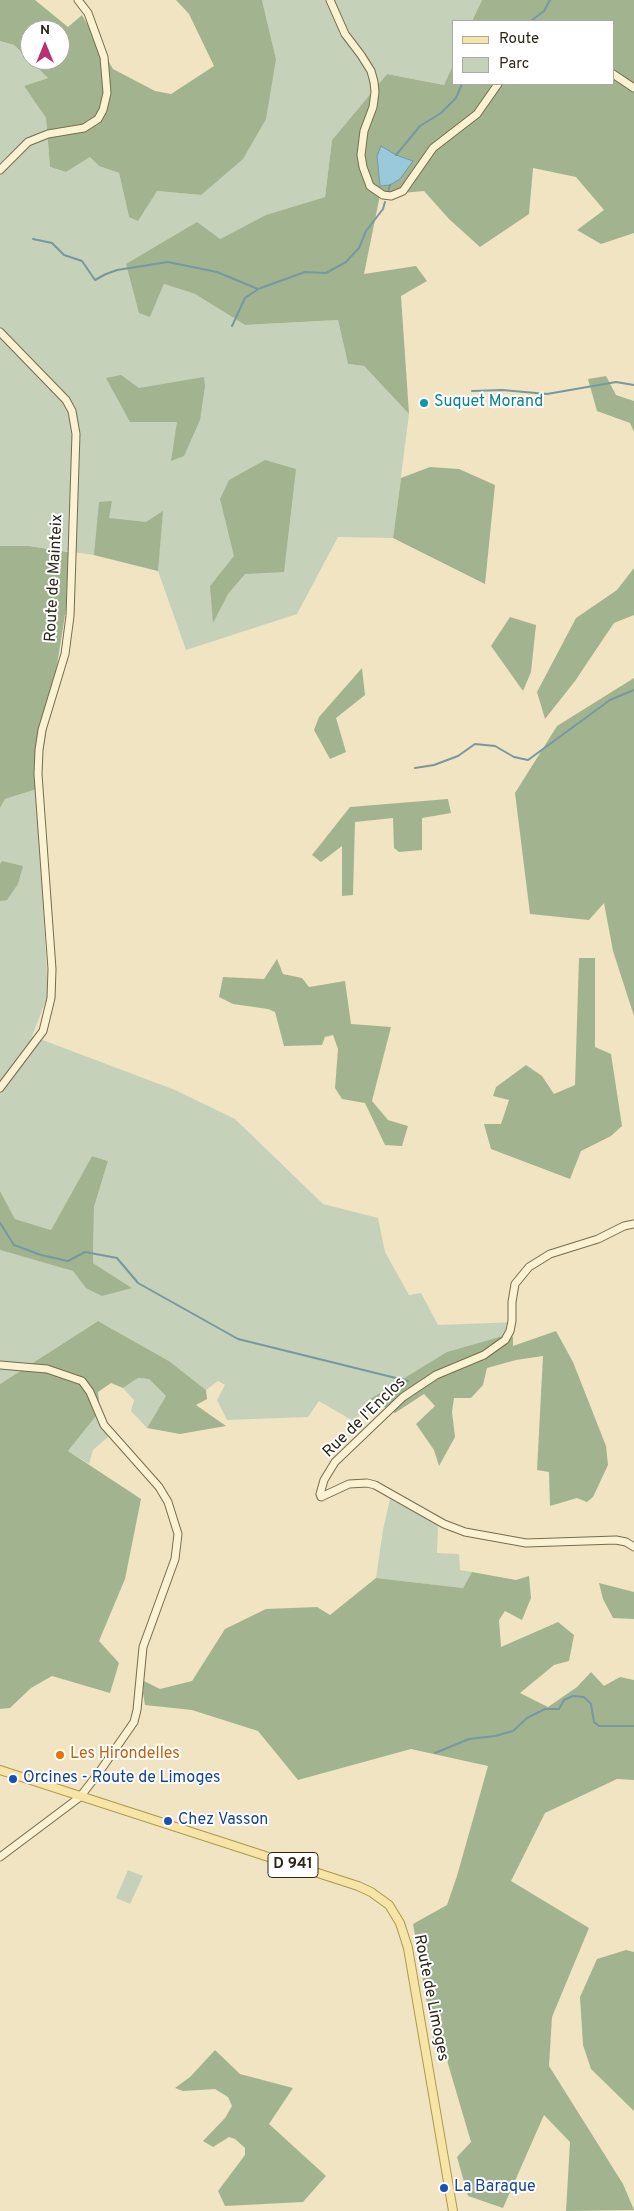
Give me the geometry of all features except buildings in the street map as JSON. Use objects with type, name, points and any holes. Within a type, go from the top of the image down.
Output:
[{"type":"main road","points":[[0,170],[28,142],[48,134],[84,128],[98,119],[103,110],[107,93],[104,57],[88,13],[78,0]]},
{"type":"main road","points":[[330,0],[341,27],[371,71],[374,82],[373,107],[364,131],[361,155],[370,186],[383,196],[391,196],[403,190],[433,148],[478,114],[497,85]]},
{"type":"main road","points":[[614,75],[634,88]]},
{"type":"main road","name":"Route de Mainteix","points":[[0,332],[66,400],[75,422],[70,616],[64,654],[42,730],[39,750],[38,774],[52,969],[51,998],[44,1031],[0,1088]]},
{"type":"main road","name":"Rue de l'Enclos","points":[[634,1224],[624,1226],[598,1239],[564,1249],[538,1260],[521,1275],[513,1291],[512,1321],[506,1340],[484,1355],[436,1375],[403,1397],[335,1462],[321,1488],[321,1497],[349,1484],[367,1483],[375,1485],[444,1524],[465,1532],[526,1543],[616,1540],[626,1542],[634,1547]]},
{"type":"main road","points":[[0,1365],[47,1369],[82,1381],[90,1392],[104,1425],[159,1488],[168,1502],[178,1534],[175,1559],[143,1647],[137,1710],[134,1722],[80,1797],[0,1857]]},
{"type":"main road","name":"Route de Limoges","points":[[0,1770],[358,1886],[371,1892],[389,1905],[400,1923],[408,1948],[453,2211]]},
{"type":"green space","points":[[0,0],[35,0],[59,20],[20,20],[20,51],[14,45],[0,41]]},
{"type":"green space","points":[[176,0],[262,0],[276,59],[266,119],[243,159],[201,195],[157,191],[138,221],[129,217],[119,173],[99,166],[90,157],[66,172],[50,167],[46,118],[24,86],[48,78],[40,70],[70,70],[70,25],[82,15],[113,69],[155,91],[171,94],[214,66],[189,14]]},
{"type":"green space","points":[[262,0],[482,0],[472,20],[452,20],[452,67],[444,85],[387,74],[332,140],[325,197],[267,215],[220,239],[126,264],[150,317],[164,284],[195,294],[245,325],[338,320],[348,364],[364,366],[409,414],[393,538],[338,537],[297,614],[186,650],[158,571],[94,555],[29,546],[0,546],[0,41],[14,45],[20,51],[20,70],[40,70],[48,78],[24,86],[46,118],[50,167],[66,172],[90,157],[99,166],[119,173],[129,217],[157,191],[201,195],[276,59]]},
{"type":"green space","points":[[482,0],[634,0],[634,233],[601,244],[577,230],[604,210],[576,177],[533,168],[529,214],[480,247],[449,219],[424,191],[380,195],[364,274],[416,266],[427,281],[401,296],[409,414],[364,366],[348,364],[338,320],[245,325],[195,294],[164,284],[150,317],[139,313],[126,264],[197,222],[220,239],[266,215],[325,197],[332,140],[387,74],[444,85],[452,67],[452,85],[614,85],[614,20],[472,20]]},
{"type":"green space","points":[[121,375],[139,388],[204,377],[205,386],[200,420],[184,456],[171,461],[177,422],[130,422],[106,378]]},
{"type":"green space","points":[[606,376],[616,395],[634,401],[634,432],[630,423],[597,411],[588,379]]},
{"type":"green space","points":[[265,460],[296,469],[284,572],[245,574],[228,594],[213,623],[210,586],[234,556],[220,499],[229,480]]},
{"type":"green space","points":[[430,467],[459,469],[495,485],[485,584],[393,538],[401,478]]},
{"type":"green space","points":[[112,501],[109,518],[146,522],[163,511],[158,571],[94,555],[99,502]]},
{"type":"green space","points":[[0,546],[29,546],[68,552],[66,609],[37,789],[5,799],[0,808]]},
{"type":"green space","points":[[634,568],[634,615],[614,623],[575,681],[545,719],[537,692],[576,618],[617,590]]},
{"type":"green space","points":[[510,617],[536,625],[531,672],[523,691],[491,646]]},
{"type":"green space","points":[[362,668],[365,695],[336,718],[346,752],[330,759],[314,730],[319,717]]},
{"type":"green space","points":[[634,678],[634,1016],[613,951],[604,903],[589,920],[530,914],[515,793],[557,726]]},
{"type":"green space","points":[[37,789],[48,995],[32,1036],[175,1090],[235,1119],[323,1204],[378,1218],[385,1252],[409,1295],[421,1293],[438,1325],[516,1322],[513,1337],[503,1336],[370,1399],[355,1422],[319,1401],[308,1417],[227,1420],[217,1400],[225,1385],[218,1381],[206,1390],[169,1361],[98,1321],[0,1384],[0,1250],[74,1271],[86,1288],[132,1288],[93,1263],[94,1207],[108,1161],[92,1156],[51,1230],[15,1219],[0,1191],[0,808],[5,799]]},
{"type":"green space","points":[[448,799],[451,813],[422,818],[422,850],[399,852],[394,848],[393,818],[355,822],[353,895],[342,896],[342,846],[321,862],[312,855],[350,807]]},
{"type":"green space","points":[[2,861],[23,866],[18,884],[7,900],[0,901],[0,864]]},
{"type":"green space","points":[[579,958],[595,958],[595,1047],[611,1054],[622,1126],[611,1136],[581,1151],[570,1179],[491,1149],[484,1124],[501,1124],[509,1100],[493,1096],[496,1087],[526,1065],[542,1076],[554,1094],[575,1085]]},
{"type":"green space","points":[[277,959],[283,974],[302,978],[309,987],[345,981],[351,1024],[391,1027],[372,1101],[388,1120],[408,1126],[402,1146],[385,1145],[365,1103],[342,1099],[335,1088],[338,1049],[333,1035],[325,1037],[322,1045],[284,1046],[275,1012],[268,1009],[233,1004],[219,997],[223,977],[264,979]]},
{"type":"green space","points":[[92,1156],[108,1161],[94,1207],[93,1263],[132,1288],[102,1296],[86,1288],[73,1271],[0,1250],[0,1191],[15,1219],[51,1230]]},
{"type":"green space","points":[[98,1321],[169,1361],[206,1390],[207,1399],[196,1405],[226,1426],[180,1434],[147,1428],[166,1396],[149,1379],[138,1378],[123,1388],[111,1383],[98,1392],[100,1411],[68,1451],[141,1499],[125,1579],[99,1641],[119,1663],[110,1693],[52,1676],[31,1688],[10,1708],[0,1709],[0,1384]]},
{"type":"green space","points":[[556,1331],[573,1362],[606,1446],[608,1465],[593,1497],[587,1502],[577,1498],[550,1506],[549,1472],[537,1470],[543,1356],[516,1360],[487,1368],[483,1385],[471,1398],[454,1398],[452,1412],[455,1437],[439,1466],[434,1450],[416,1424],[435,1406],[424,1394],[395,1413],[370,1399],[447,1352],[503,1336],[513,1337],[513,1346]]},
{"type":"green space","points":[[138,1378],[149,1379],[166,1396],[147,1428],[131,1411],[134,1400],[123,1388]]},
{"type":"green space","points":[[100,1411],[108,1425],[109,1436],[93,1450],[89,1464],[68,1451]]},
{"type":"green space","points":[[390,1499],[438,1525],[437,1553],[459,1554],[460,1570],[472,1572],[463,1588],[376,1578]]},
{"type":"green space","points":[[472,1572],[516,1580],[529,1576],[531,1598],[522,1620],[505,1611],[499,1620],[501,1647],[558,1622],[574,1635],[569,1661],[554,1665],[520,1693],[548,1707],[577,1687],[591,1672],[604,1686],[620,1677],[634,1680],[634,1780],[617,1779],[545,1813],[511,1881],[589,1928],[552,2017],[549,2066],[623,2184],[634,2210],[566,2211],[570,2142],[544,2115],[503,2208],[468,2196],[457,2157],[471,2142],[446,2057],[435,2049],[413,1924],[447,1905],[488,1766],[411,1749],[298,1780],[258,1731],[192,1710],[145,1705],[144,1681],[160,1689],[192,1681],[225,1629],[266,1609],[317,1607],[330,1615],[376,1578],[463,1588]]},
{"type":"green space","points":[[599,1583],[634,1592],[634,1619],[613,1618],[603,1599]]},
{"type":"green space","points":[[128,1870],[143,1876],[130,1904],[116,1898]]},
{"type":"green space","points":[[626,1950],[634,1952],[634,2111],[591,2069],[583,2045],[580,1997],[597,1959]]},
{"type":"green space","points":[[215,2050],[240,2074],[293,2088],[269,2124],[326,2176],[303,2202],[225,2206],[218,2191],[245,2155],[245,2148],[235,2139],[229,2137],[213,2147],[203,2141],[225,2118],[232,2106],[228,2097],[215,2089],[183,2091],[175,2088],[190,2077]]},
{"type":"water","points":[[381,146],[396,155],[413,161],[400,179],[390,185],[380,186],[377,156]]},
{"type":"waterway","points":[[532,20],[544,11],[550,0]]},
{"type":"waterway","points":[[396,155],[420,126],[441,113],[456,98],[462,85]]},
{"type":"waterway","points":[[388,192],[390,185]]},
{"type":"waterway","points":[[33,239],[52,243],[64,255],[82,261],[95,280],[117,270],[168,262],[217,272],[258,289],[305,272],[326,273],[346,262],[359,248],[366,231],[383,209],[385,202]]},
{"type":"waterway","points":[[232,326],[245,298],[257,290]]},
{"type":"waterway","points":[[472,391],[502,390],[547,394],[616,382],[634,385]]},
{"type":"waterway","points":[[415,768],[434,765],[458,756],[475,744],[495,746],[514,757],[528,760],[610,700],[634,690]]},
{"type":"waterway","points":[[0,1223],[14,1245],[41,1255],[68,1261],[85,1252],[117,1258],[138,1283],[238,1339],[408,1381]]},
{"type":"waterway","points":[[435,1753],[469,1739],[495,1736],[513,1731],[527,1718],[545,1709],[559,1709],[564,1700],[573,1696],[584,1697],[591,1704],[594,1722],[599,1726],[634,1726]]},
{"type":"place","name":"Suquet Morand","points":[[424,403]]},
{"type":"place","name":"Les Hirondelles","points":[[60,1755]]},
{"type":"place","name":"Orcines - Route de Limoges","points":[[13,1779]]},
{"type":"place","name":"Chez Vasson","points":[[168,1821]]},
{"type":"place","name":"La Baraque","points":[[444,2188]]}]
